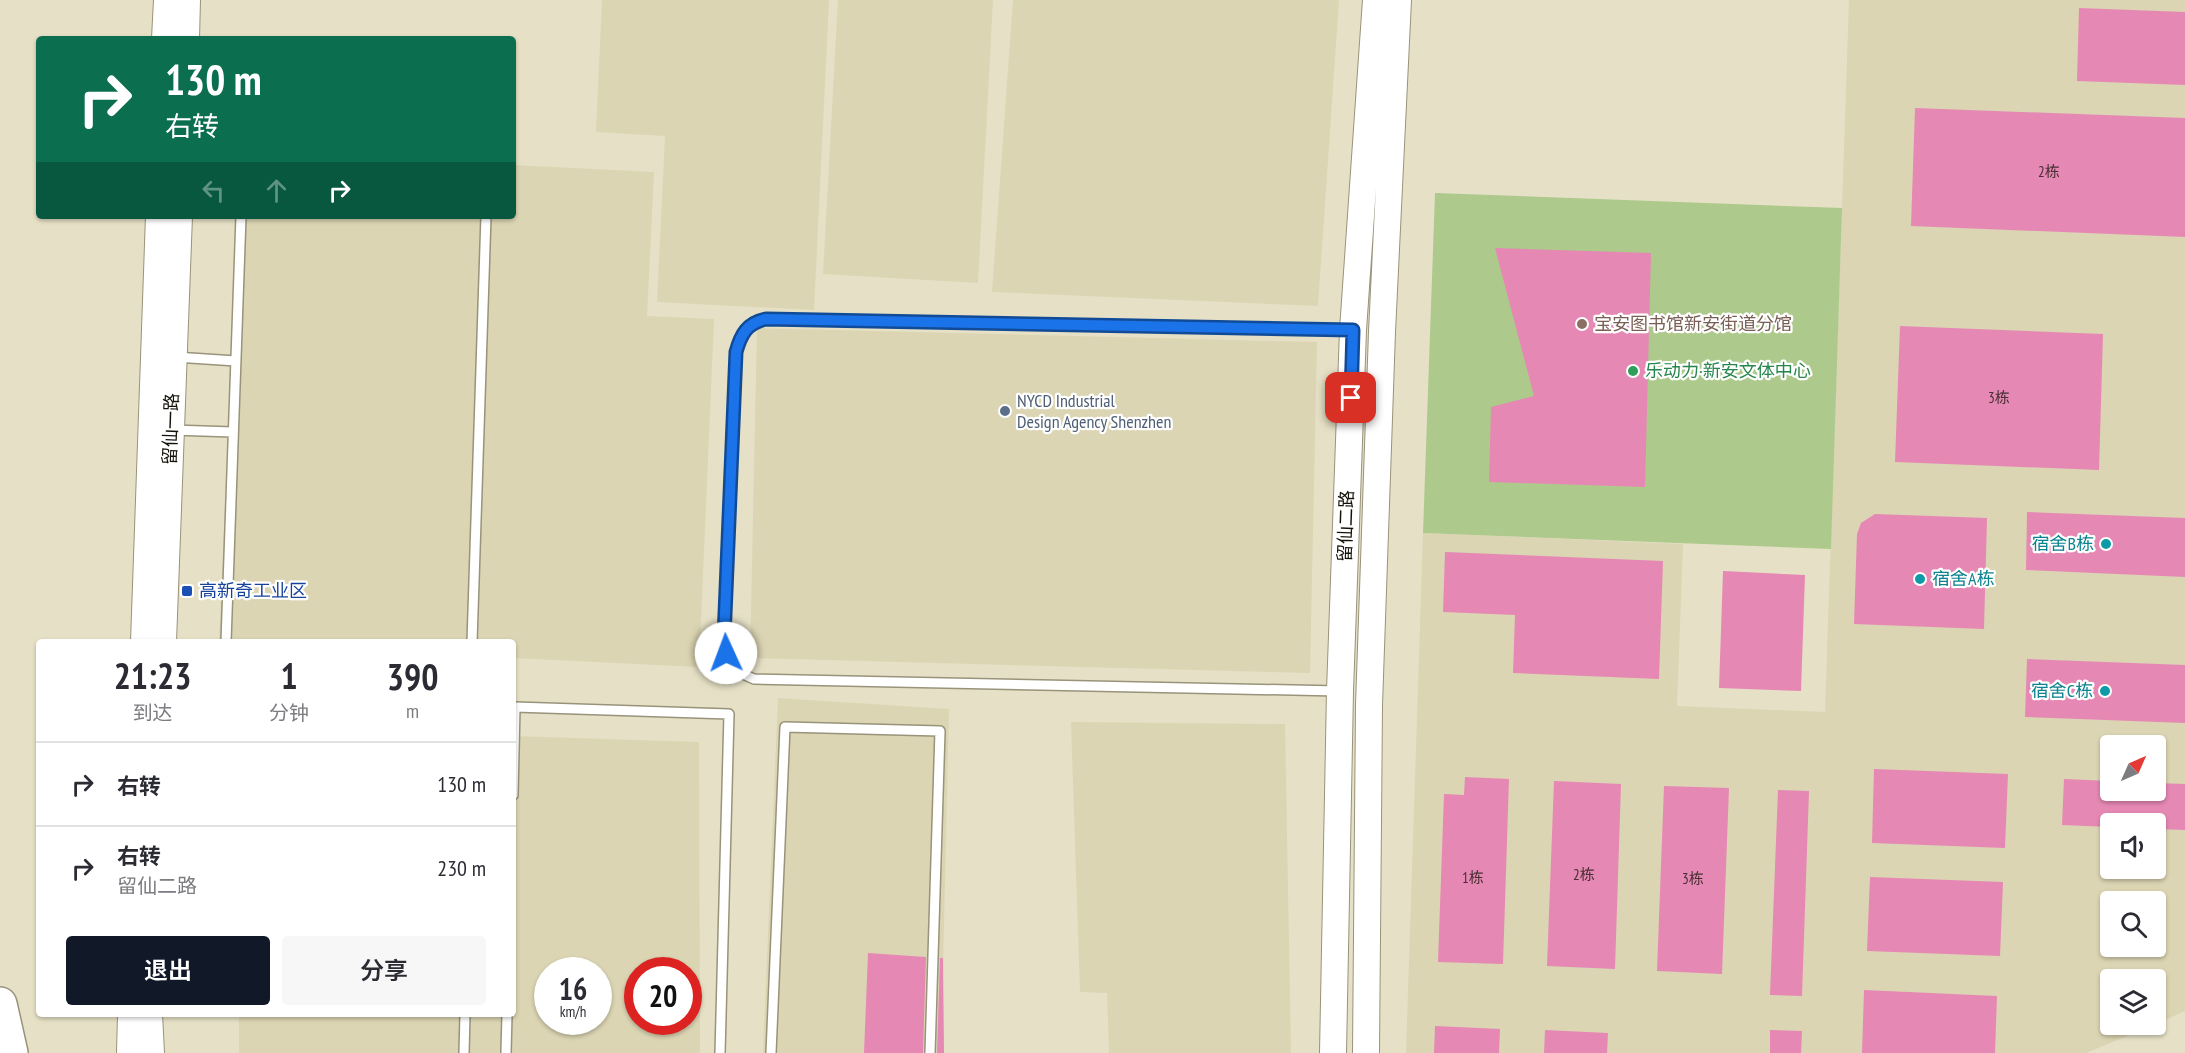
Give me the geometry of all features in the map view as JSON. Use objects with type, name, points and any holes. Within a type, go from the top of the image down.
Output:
[{"type":"highway","points":[[0,1004],[11,1053]]},
{"type":"street","points":[[165,36],[167,0]]},
{"type":"street","points":[[186,36],[187,0]]},
{"type":"street","name":"留仙二路","points":[[1333,1053],[1340,691],[1353,330],[1376,0]]},
{"type":"street","name":"留仙二路","points":[[1366,1053],[1369,694],[1398,0]]},
{"type":"street","name":"留仙一路","points":[[159,219],[164,357]]},
{"type":"street","name":"留仙一路","points":[[144,639],[161,430],[164,357],[179,219]]},
{"type":"street","name":"留仙一路","points":[[161,430],[163,639]]},
{"type":"street","points":[[130,1053],[140,1021]]},
{"type":"street","points":[[140,1021],[151,1053]]},
{"type":"lane","points":[[226,639],[240,219]]},
{"type":"lane","points":[[472,639],[486,219]]},
{"type":"lane","points":[[1340,691],[754,679],[742,674],[732,664],[726,653],[724,638],[736,352],[743,333],[754,321],[766,319],[1353,330]]},
{"type":"lane","points":[[164,357],[236,361]]},
{"type":"lane","points":[[161,430],[233,432]]},
{"type":"lane","points":[[516,707],[729,714],[720,1053]]},
{"type":"lane","points":[[771,1053],[785,727],[940,731],[930,1053]]},
{"type":"lane","points":[[464,1053],[465,1017]]},
{"type":"lane","points":[[506,1053],[507,1017]]},
{"type":"shaded area","points":[[602,0],[829,0],[814,310],[657,302],[665,136],[596,132]]},
{"type":"shaded area","points":[[838,0],[993,0],[978,283],[823,274]]},
{"type":"shaded area","points":[[1013,0],[1339,0],[1318,306],[992,292]]},
{"type":"shaded area","points":[[1849,0],[2185,0],[2185,1011],[2166,1020],[2166,969],[2100,969],[2100,1035],[2130,1035],[2086,1053],[1406,1053],[1423,533],[1683,544],[1677,706],[1825,712]]},
{"type":"shaded area","points":[[516,165],[654,172],[647,316],[714,319],[699,667],[516,658],[516,639],[219,639],[238,219],[516,219]]},
{"type":"shaded area","points":[[757,328],[1317,342],[1310,673],[750,658]]},
{"type":"shaded area","points":[[778,698],[949,709],[941,1053],[763,1053]]},
{"type":"shaded area","points":[[1071,722],[1285,724],[1291,1053],[1109,1053],[1107,993],[1080,992]]},
{"type":"shaded area","points":[[516,736],[699,742],[700,957],[624,957],[624,1035],[700,1035],[700,1053],[239,1053],[239,1017],[516,1017]]},
{"type":"green space","name":"乐动力·新安文体中心","points":[[1435,193],[1842,208],[1831,549],[1423,533]]},
{"type":"building","points":[[2079,8],[2185,12],[2185,85],[2077,81]]},
{"type":"building","points":[[1915,108],[2185,118],[2185,237],[1911,226]]},
{"type":"building","name":"宝安图书馆新安街道分馆","points":[[1495,248],[1651,253],[1645,487],[1489,482],[1491,407],[1534,396]]},
{"type":"building","points":[[1900,326],[2103,334],[2099,470],[1895,462]]},
{"type":"building","name":"宿舍B栋","points":[[2027,512],[2185,518],[2185,577],[2026,570]]},
{"type":"building","name":"宿舍A栋","points":[[1875,514],[1987,518],[1984,629],[1854,624],[1857,534],[1861,523]]},
{"type":"building","points":[[1445,552],[1663,561],[1659,679],[1513,673],[1515,615],[1443,612]]},
{"type":"building","points":[[1723,571],[1805,575],[1801,691],[1719,688]]},
{"type":"building","name":"宿舍C栋","points":[[2027,659],[2185,665],[2185,723],[2025,717]]},
{"type":"building","points":[[1874,769],[2008,774],[2005,848],[1872,843]]},
{"type":"building","points":[[1465,777],[1509,779],[1503,964],[1438,962],[1444,794],[1464,795]]},
{"type":"building","points":[[2064,779],[2100,781],[2100,801],[2166,801],[2166,783],[2185,784],[2185,830],[2166,829],[2166,813],[2100,813],[2100,827],[2062,825]]},
{"type":"building","points":[[1554,781],[1621,784],[1615,969],[1547,966]]},
{"type":"building","points":[[1664,786],[1729,788],[1722,974],[1657,971]]},
{"type":"building","points":[[1778,790],[1809,791],[1802,996],[1770,995]]},
{"type":"building","points":[[1870,877],[2003,882],[2000,956],[1867,951]]},
{"type":"building","points":[[868,953],[926,957],[923,1053],[864,1053]]},
{"type":"building","points":[[940,958],[943,958],[944,1053],[937,1053]]},
{"type":"building","points":[[1864,990],[1997,996],[1995,1053],[1862,1053]]},
{"type":"building","points":[[1435,1026],[1500,1029],[1499,1053],[1434,1053]]},
{"type":"building","points":[[1545,1030],[1608,1033],[1607,1053],[1544,1053]]},
{"type":"building","points":[[1770,1030],[1802,1031],[1801,1053],[1770,1053]]},
{"type":"place","name":"宝安图书馆新安街道分馆","points":[[1582,324]]},
{"type":"place","name":"乐动力·新安文体中心","points":[[1633,371]]},
{"type":"place","name":"NYCD Industrial Design Agency Shenzhen","points":[[1005,411]]},
{"type":"place","name":"宿舍B栋","points":[[2106,544]]},
{"type":"place","name":"宿舍A栋","points":[[1920,579]]},
{"type":"place","name":"高新奇工业区","points":[[187,591]]},
{"type":"place","name":"宿舍C栋","points":[[2105,691]]},
{"type":"route","points":[[726,653],[724,638],[736,352],[746,328],[754,321],[766,319],[1353,330],[1351,398]]}]
